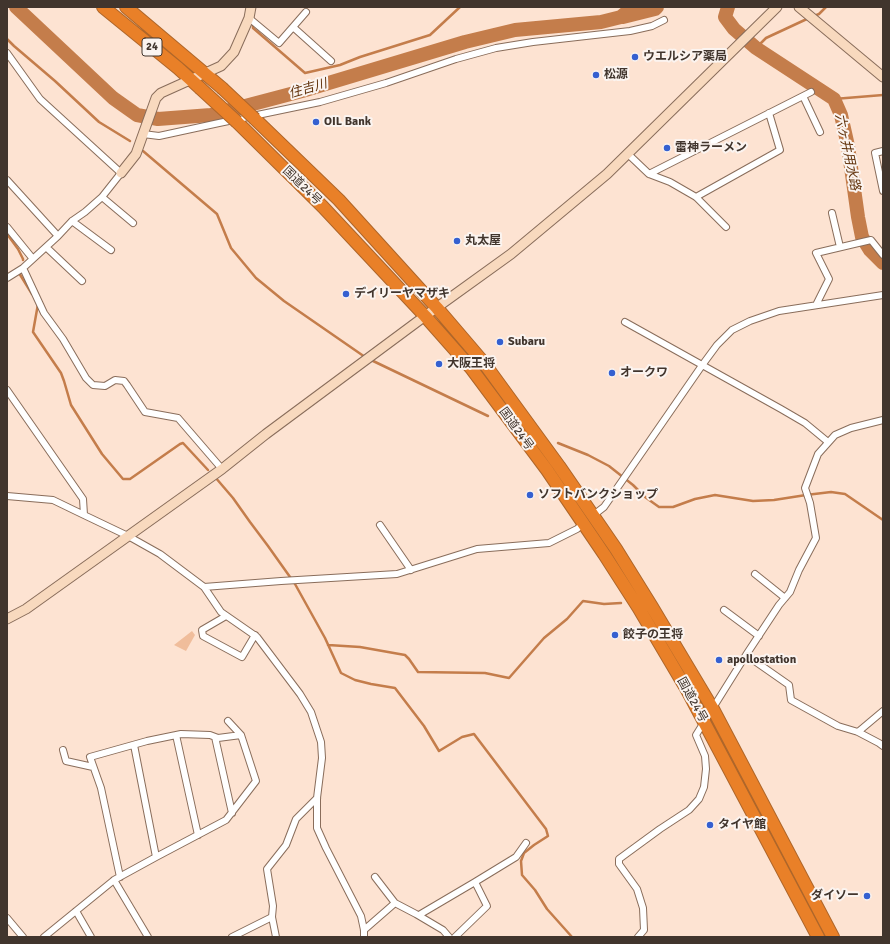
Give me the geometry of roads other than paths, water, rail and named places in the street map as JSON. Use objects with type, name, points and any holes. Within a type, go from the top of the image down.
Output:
[{"type":"highway","name":"国道24号","points":[[103,7],[196,84],[324,207],[471,368],[546,470],[604,554],[638,607],[687,690],[818,937]]},
{"type":"highway","name":"国道24号","points":[[126,7],[222,88],[339,200],[438,308],[484,363],[559,466],[616,549],[652,607],[713,709],[833,937]]},
{"type":"street","points":[[7,619],[26,609],[222,469],[266,434],[511,254],[607,174],[777,7]]},
{"type":"street","points":[[799,7],[883,77]]},
{"type":"street","points":[[7,278],[23,268],[72,221],[102,197],[136,154],[156,98],[161,93],[196,84],[204,73],[221,66],[234,52],[249,11],[278,43],[306,12]]},
{"type":"street","points":[[144,130],[159,136],[320,102],[386,83],[456,59],[496,48],[533,42],[630,31],[652,26],[664,20]]},
{"type":"street","points":[[293,27],[332,61]]},
{"type":"street","points":[[7,53],[40,99],[121,173]]},
{"type":"street","points":[[649,174],[811,92]]},
{"type":"street","points":[[803,96],[820,132]]},
{"type":"street","points":[[696,197],[780,150],[769,113]]},
{"type":"street","points":[[883,151],[874,153],[883,191]]},
{"type":"street","points":[[628,154],[649,174],[670,182],[696,197],[726,227]]},
{"type":"street","points":[[7,180],[58,236]]},
{"type":"street","points":[[102,197],[133,223]]},
{"type":"street","points":[[832,213],[840,247]]},
{"type":"street","points":[[72,221],[112,250]]},
{"type":"street","points":[[7,227],[33,259]]},
{"type":"street","points":[[816,305],[829,279],[816,253],[871,240],[883,255]]},
{"type":"street","points":[[46,247],[82,281]]},
{"type":"street","points":[[23,268],[44,313],[86,378],[93,385],[105,386],[115,380],[124,381],[145,412],[178,418],[222,469]]},
{"type":"street","points":[[204,587],[397,574],[477,549],[549,543],[577,529],[604,507],[702,364],[717,345],[732,330],[750,320],[779,311],[883,295]]},
{"type":"street","points":[[625,322],[805,423],[828,442]]},
{"type":"street","points":[[7,390],[83,500],[84,515]]},
{"type":"street","points":[[638,937],[644,930],[643,908],[637,889],[619,864],[619,859],[689,810],[700,799],[704,787],[706,769],[705,756],[696,735],[746,655],[790,592],[799,570],[816,538],[810,503],[805,488],[818,454],[835,435],[851,428],[883,420]]},
{"type":"street","points":[[7,496],[53,500],[128,536],[160,554],[204,587],[221,612],[257,637],[300,694],[314,718],[322,750],[316,798],[317,828],[361,916],[364,937]]},
{"type":"street","points":[[380,525],[411,570]]},
{"type":"street","points":[[755,574],[785,598]]},
{"type":"street","points":[[724,610],[759,636]]},
{"type":"street","points":[[226,616],[202,630],[203,636],[242,657],[254,635]]},
{"type":"street","points":[[746,655],[789,686],[791,700],[838,726],[858,732],[883,746]]},
{"type":"street","points":[[858,732],[883,711]]},
{"type":"street","points":[[44,937],[114,880],[226,820],[232,813],[256,781],[241,735],[228,721]]},
{"type":"street","points":[[120,877],[101,788],[90,757],[148,741],[181,734],[210,735],[218,738],[241,735]]},
{"type":"street","points":[[176,735],[198,835]]},
{"type":"street","points":[[215,737],[232,813]]},
{"type":"street","points":[[134,745],[156,857]]},
{"type":"street","points":[[63,750],[66,761],[93,767]]},
{"type":"street","points":[[276,937],[272,918],[273,906],[267,869],[286,845],[296,819],[316,798]]},
{"type":"street","points":[[419,915],[516,857],[526,843]]},
{"type":"street","points":[[375,876],[395,903],[419,915],[443,930],[449,937]]},
{"type":"street","points":[[114,880],[148,937]]},
{"type":"street","points":[[455,937],[487,906],[475,882]]},
{"type":"street","points":[[364,930],[395,903]]},
{"type":"street","points":[[76,911],[91,937]]},
{"type":"street","points":[[7,918],[23,937]]},
{"type":"street","points":[[232,937],[272,918]]},
{"type":"waterway","name":"住吉川","points":[[16,7],[113,98],[137,115],[158,119],[211,115],[302,91],[465,42],[515,30],[601,22],[621,17],[633,7]]},
{"type":"waterway","points":[[253,24],[253,28],[305,73],[340,65],[360,57],[430,35],[460,7]]},
{"type":"waterway","name":"六ヶ井用水路","points":[[623,17],[655,9],[657,7]]},
{"type":"waterway","name":"六ヶ井用水路","points":[[728,7],[725,17],[734,29],[756,48],[834,99],[841,115],[848,146],[862,237],[870,250],[883,263]]},
{"type":"waterway","points":[[814,16],[819,14],[826,7]]},
{"type":"waterway","points":[[756,48],[766,38],[809,18]]},
{"type":"waterway","points":[[7,39],[99,122],[130,141]]},
{"type":"waterway","points":[[834,99],[883,95]]},
{"type":"waterway","points":[[143,151],[217,214],[231,248],[256,278],[284,301],[365,357]]},
{"type":"waterway","points":[[7,234],[18,249],[23,260]]},
{"type":"waterway","points":[[19,273],[32,294]]},
{"type":"waterway","points":[[38,304],[33,332],[61,373],[71,405],[102,454],[123,479],[130,479],[183,443],[208,470]]},
{"type":"waterway","points":[[371,360],[488,416]]},
{"type":"waterway","points":[[558,443],[588,455],[609,466],[659,507],[673,507],[695,499],[715,495],[753,501],[774,500],[831,492],[845,494],[883,520]]},
{"type":"waterway","points":[[215,477],[233,498],[295,584],[325,638],[341,673],[355,680],[395,688],[424,726],[439,751],[462,737],[474,734],[546,829],[548,836],[524,853],[521,861],[522,875],[535,890],[547,909],[572,937]]},
{"type":"waterway","points":[[328,645],[360,647],[405,655],[418,672],[485,673],[509,678],[544,638],[567,619],[583,601],[604,604],[621,603]]},
{"type":"place","name":"ウエルシア薬局","points":[[635,57]]},
{"type":"place","name":"松源","points":[[596,75]]},
{"type":"place","name":"OIL Bank","points":[[316,122]]},
{"type":"place","name":"雷神ラーメン","points":[[667,148]]},
{"type":"place","name":"丸太屋","points":[[457,241]]},
{"type":"place","name":"デイリーヤマザキ","points":[[346,294]]},
{"type":"place","name":"Subaru","points":[[500,342]]},
{"type":"place","name":"大阪王将","points":[[439,364]]},
{"type":"place","name":"オークワ","points":[[612,373]]},
{"type":"place","name":"ソフトバンクショップ","points":[[530,495]]},
{"type":"place","name":"餃子の王将","points":[[615,635]]},
{"type":"place","name":"apollostation","points":[[719,660]]},
{"type":"place","name":"タイヤ館","points":[[710,825]]},
{"type":"place","name":"ダイソー","points":[[867,896]]}]
